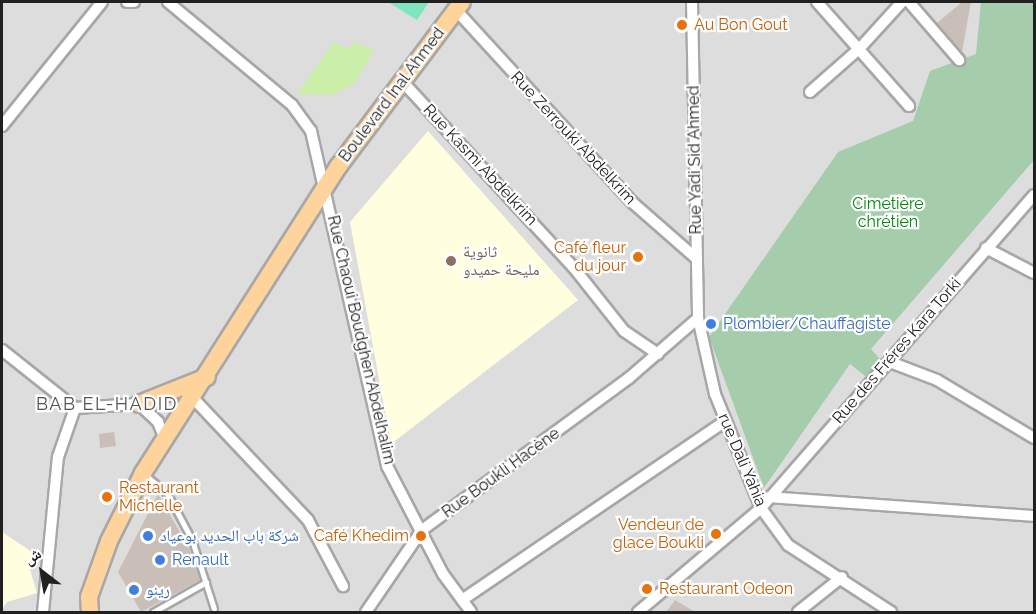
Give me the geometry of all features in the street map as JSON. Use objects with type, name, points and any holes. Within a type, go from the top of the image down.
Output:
[{"type":"main road","name":"Boulevard Inal Ahmed","points":[[90,612],[89,597],[109,541],[143,473],[401,80],[459,6]]},
{"type":"main road","points":[[139,404],[207,377]]},
{"type":"street","points":[[2,126],[102,2]]},
{"type":"street","points":[[127,2],[134,2]]},
{"type":"street","name":"Rue Chaoui Boudghen Abdelhalim","points":[[168,2],[292,105],[311,130],[327,191],[387,466],[462,600],[471,612]]},
{"type":"street","name":"Rue Yadi Sid Ahmed","points":[[692,2],[698,318]]},
{"type":"street","points":[[817,2],[861,48],[909,106]]},
{"type":"street","points":[[810,93],[861,48],[902,2]]},
{"type":"street","points":[[909,2],[959,60]]},
{"type":"street","name":"Rue Zerrouki Abdelkrim","points":[[459,6],[633,203],[697,259]]},
{"type":"street","name":"Rue Kasmi Abdelkrim","points":[[401,80],[574,268],[624,331],[658,354]]},
{"type":"street","name":"Rue des Fréres Kara Torki","points":[[638,612],[761,508],[769,496],[890,362],[986,248],[1035,195]]},
{"type":"street","points":[[986,248],[1035,273]]},
{"type":"street","name":"Rue Boukli Hacène","points":[[366,612],[422,530],[658,354],[698,318]]},
{"type":"street","name":"rue Dali Yahia","points":[[698,318],[725,421],[761,508],[788,545],[891,612]]},
{"type":"street","points":[[2,350],[75,408],[139,404],[150,411],[165,439]]},
{"type":"street","points":[[890,362],[937,380],[1035,438]]},
{"type":"street","points":[[193,398],[308,520],[343,586]]},
{"type":"street","points":[[43,612],[58,457],[75,408]]},
{"type":"street","points":[[462,600],[725,421]]},
{"type":"street","points":[[769,496],[1035,516]]},
{"type":"street","points":[[798,612],[842,578]]},
{"type":"lane","points":[[143,473],[167,494],[206,582],[214,609]]},
{"type":"lane","points":[[153,612],[206,582]]},
{"type":"shaded area","points":[[2,2],[1034,2],[1034,612],[2,612]]},
{"type":"shaded area","name":"ثانوية مليحة حميدو","points":[[428,131],[578,300],[391,444],[350,222]]},
{"type":"shaded area","points":[[2,532],[38,556],[28,563],[37,593],[7,602],[2,609]]},
{"type":"green space","points":[[388,2],[429,2],[417,20]]},
{"type":"green space","name":"Cimetière chrétien","points":[[981,2],[1034,2],[1034,160],[871,349],[880,359],[875,367],[879,370],[870,380],[850,364],[764,488],[709,337],[838,152],[913,121],[930,71],[976,54]]},
{"type":"green space","points":[[334,42],[349,49],[353,42],[374,50],[355,83],[332,95],[297,94]]},
{"type":"building","points":[[962,2],[971,2],[962,52],[937,23]]},
{"type":"building","points":[[114,432],[116,446],[100,448],[99,434]]},
{"type":"building","name":"Renault","points":[[158,494],[189,548],[200,580],[141,612],[118,572]]},
{"type":"building","points":[[675,600],[695,612],[666,612]]},
{"type":"place","name":"Au Bon Gout","points":[[682,25]]},
{"type":"place","name":"Café fleur du jour","points":[[638,257]]},
{"type":"place","name":"ثانوية مليحة حميدو","points":[[451,261]]},
{"type":"place","name":"Plombier/Chauffagiste","points":[[711,324]]},
{"type":"place","name":"Restaurant Michelle","points":[[107,497]]},
{"type":"place","name":"Vendeur de glace Boukli","points":[[716,534]]},
{"type":"place","name":"شركة باب الحديد بوعياد","points":[[148,536]]},
{"type":"place","name":"Café Khedim","points":[[421,536]]},
{"type":"place","name":"Renault","points":[[160,560]]},
{"type":"place","name":"Restaurant Odeon","points":[[647,589]]},
{"type":"place","name":"رينو","points":[[134,590]]},
{"type":"district","name":"BAB EL-HADID","points":[[107,404]]}]
